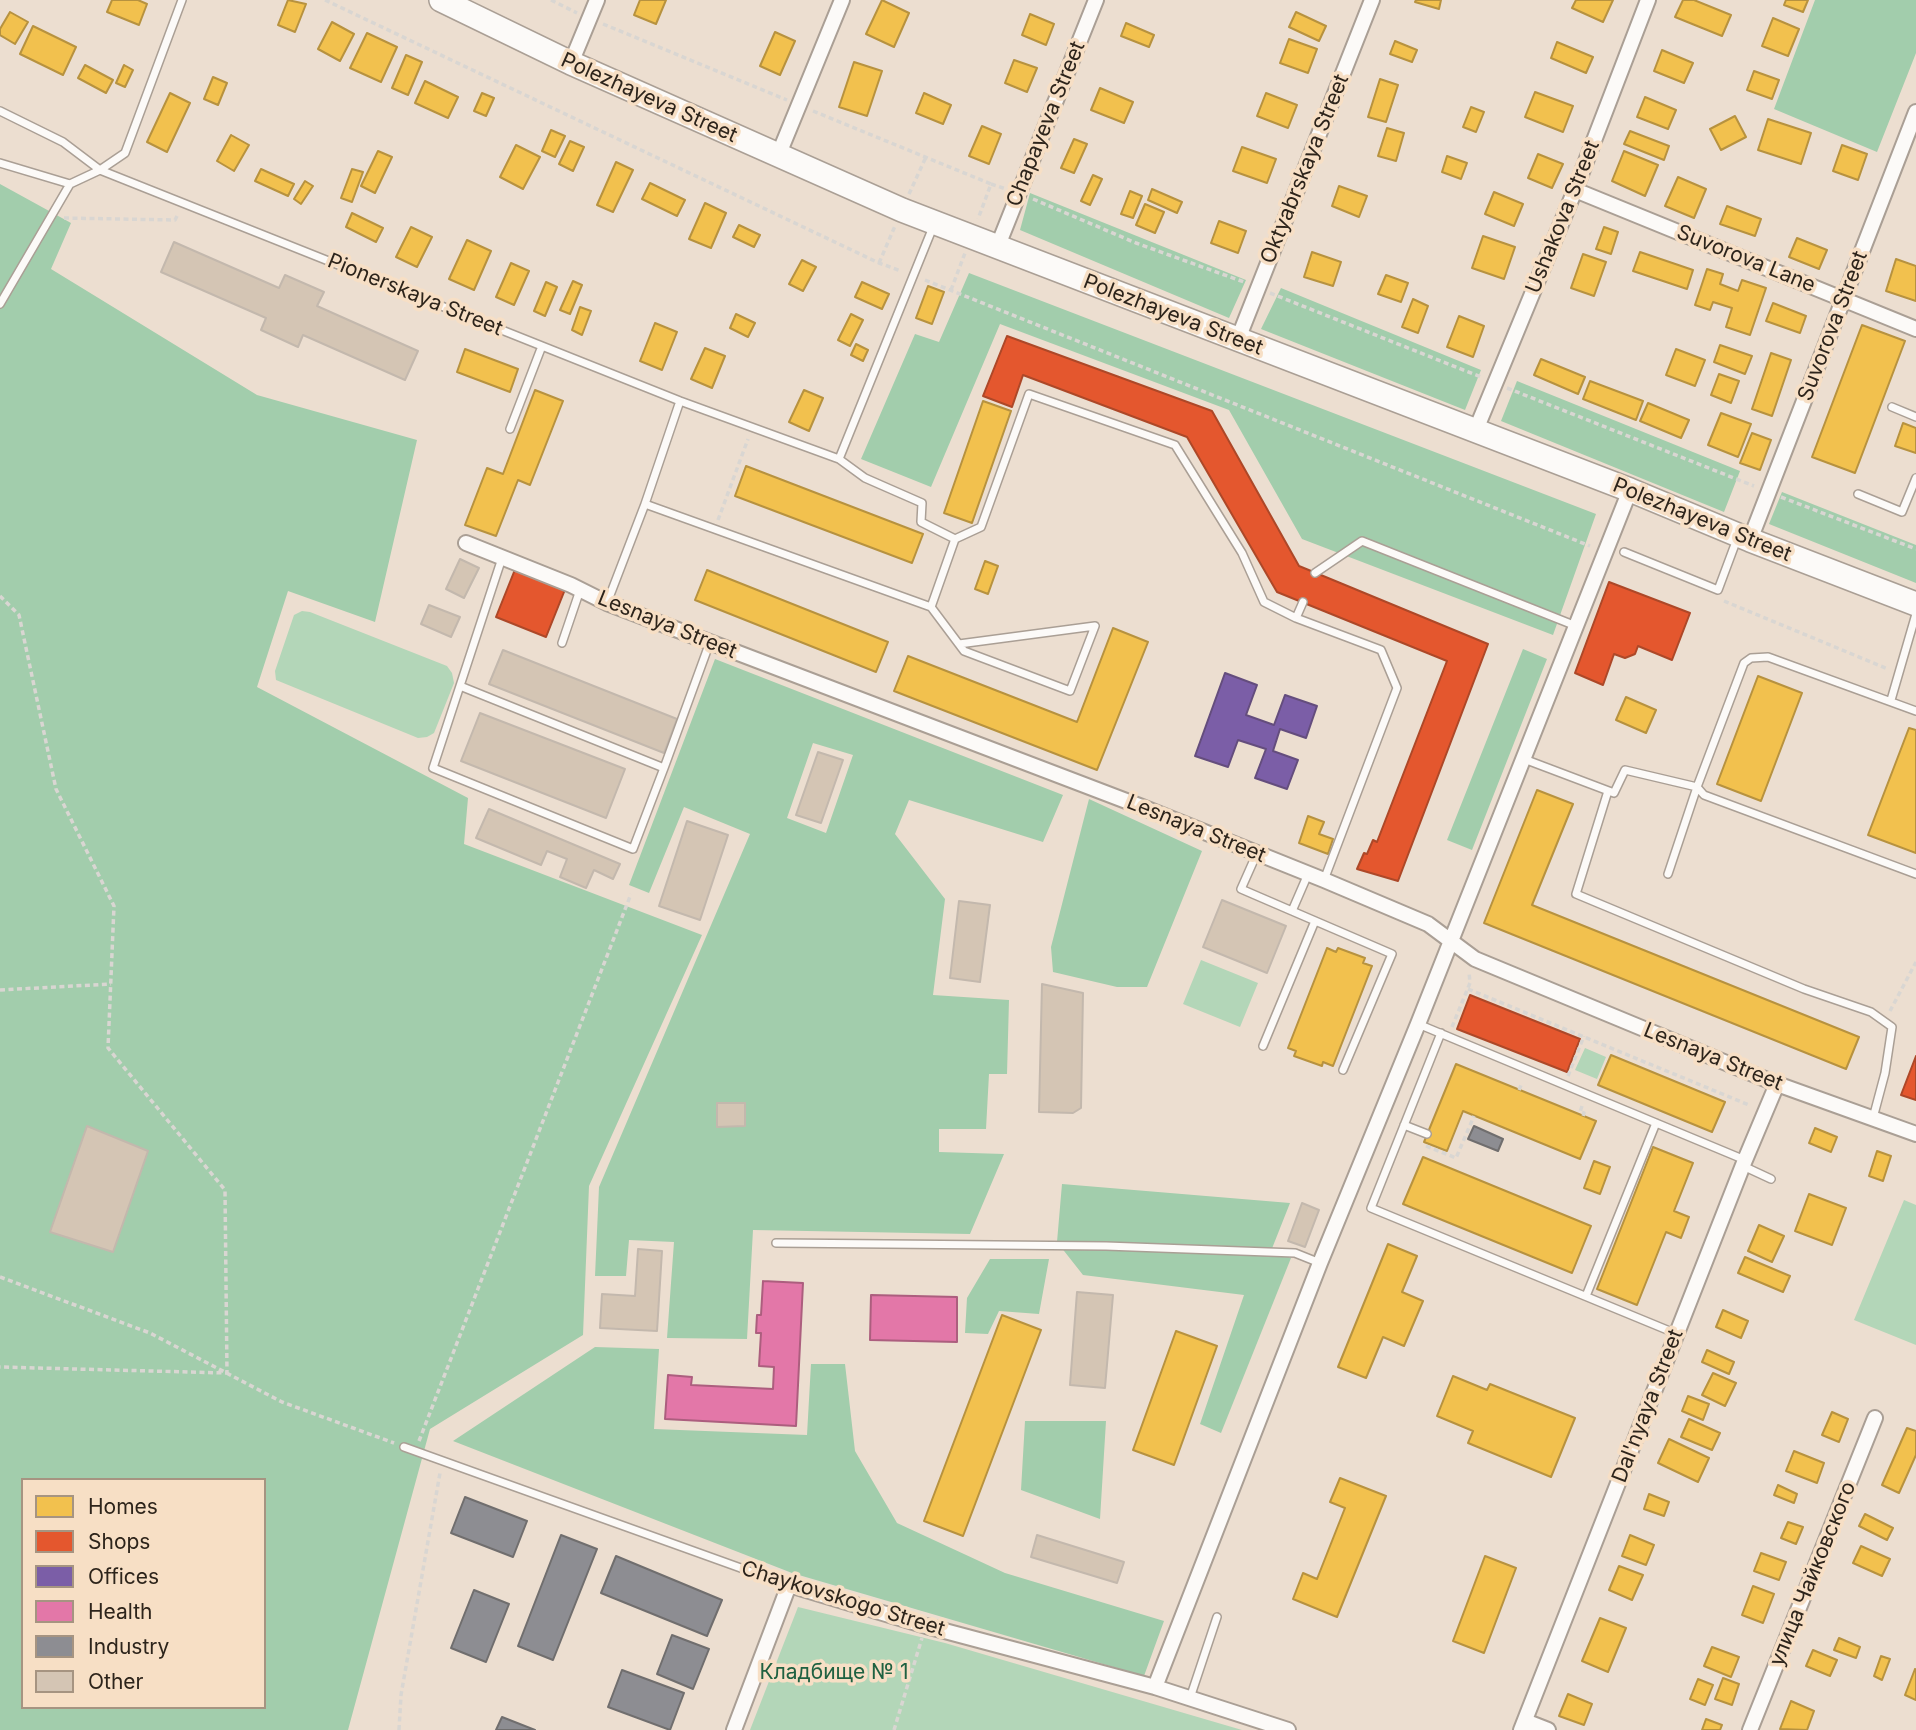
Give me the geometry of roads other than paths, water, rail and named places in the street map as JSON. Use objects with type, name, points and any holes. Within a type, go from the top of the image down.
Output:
[{"type":"main road","name":"Polezhayeva Street","points":[[441,0],[571,64],[934,223],[1630,490],[1916,604]]},
{"type":"street","points":[[571,64],[597,0]]},
{"type":"street","points":[[778,156],[842,0]]},
{"type":"street","name":"Chapayeva Street","points":[[997,248],[1096,0]]},
{"type":"street","name":"Oktyabrskaya Street","points":[[1238,339],[1372,0]]},
{"type":"street","name":"Ushakova Street","points":[[1475,432],[1575,190],[1648,0]]},
{"type":"street","name":"Suvorova Street","points":[[1745,538],[1769,492],[1916,112]]},
{"type":"street","name":"Suvorova Lane","points":[[1575,190],[1916,329]]},
{"type":"street","points":[[1155,1687],[1320,1263],[1451,943],[1630,490]]},
{"type":"street","name":"Lesnaya Street","points":[[466,543],[580,589],[607,603],[1142,807],[1324,880],[1427,924],[1475,959],[1777,1084],[1916,1134]]},
{"type":"street","name":"Dal'nyaya Street","points":[[1523,1725],[1777,1084]]},
{"type":"street","name":"улица Чайковского","points":[[1750,1730],[1875,1418]]},
{"type":"street","points":[[734,1730],[789,1585]]},
{"type":"street","name":"Chaykovskogo Street","points":[[789,1585],[926,1626],[1155,1687],[1289,1730]]},
{"type":"street","points":[[1523,1725],[1548,1730]]},
{"type":"lane","points":[[0,304],[70,184],[100,170],[125,153],[182,0]]},
{"type":"lane","name":"Pionerskaya Street","points":[[0,111],[64,142],[100,170],[680,401],[839,459],[865,478],[922,503],[921,522],[955,539]]},
{"type":"lane","points":[[0,163],[70,184]]},
{"type":"lane","points":[[839,459],[934,223]]},
{"type":"lane","points":[[510,429],[542,346]]},
{"type":"lane","points":[[931,607],[955,539],[981,527],[1029,394],[1175,445],[1242,553],[1264,602],[1296,618],[1381,650],[1397,688],[1324,880]]},
{"type":"lane","points":[[607,603],[680,401]]},
{"type":"lane","points":[[1892,407],[1916,417]]},
{"type":"lane","points":[[1858,494],[1902,512],[1916,478]]},
{"type":"lane","points":[[645,504],[931,607],[959,645],[964,651],[1070,691],[1095,626],[959,645]]},
{"type":"lane","points":[[1624,552],[1718,590],[1745,538]]},
{"type":"lane","points":[[1315,573],[1363,541],[1577,626]]},
{"type":"lane","points":[[502,557],[433,768],[633,849],[710,642]]},
{"type":"lane","points":[[562,643],[580,589]]},
{"type":"lane","points":[[1296,618],[1303,602]]},
{"type":"lane","points":[[1891,701],[1916,614]]},
{"type":"lane","points":[[1668,874],[1744,663],[1751,658],[1768,657],[1916,711]]},
{"type":"lane","points":[[460,686],[664,768]]},
{"type":"lane","points":[[1524,759],[1611,792]]},
{"type":"lane","points":[[1873,1118],[1885,1073],[1892,1027],[1871,1012],[1804,989],[1576,894],[1611,792],[1625,770],[1698,787],[1704,795],[1916,874]]},
{"type":"lane","points":[[1257,853],[1241,890],[1392,954],[1343,1070]]},
{"type":"lane","points":[[1292,911],[1308,874]]},
{"type":"lane","points":[[1263,1046],[1315,921]]},
{"type":"lane","points":[[1418,1024],[1656,1123],[1744,1163],[1771,1179]]},
{"type":"lane","points":[[1445,1035],[1404,1125],[1371,1208],[1677,1334]]},
{"type":"lane","points":[[1586,1296],[1656,1123]]},
{"type":"lane","points":[[1404,1125],[1426,1134]]},
{"type":"lane","points":[[776,1243],[1105,1246],[1295,1253],[1320,1263]]},
{"type":"lane","name":"Chaykovskogo Street","points":[[404,1447],[789,1585]]},
{"type":"lane","points":[[1189,1698],[1217,1617]]},
{"type":"park label","name":"Кладбище № 1","points":[[834,1673]]}]
